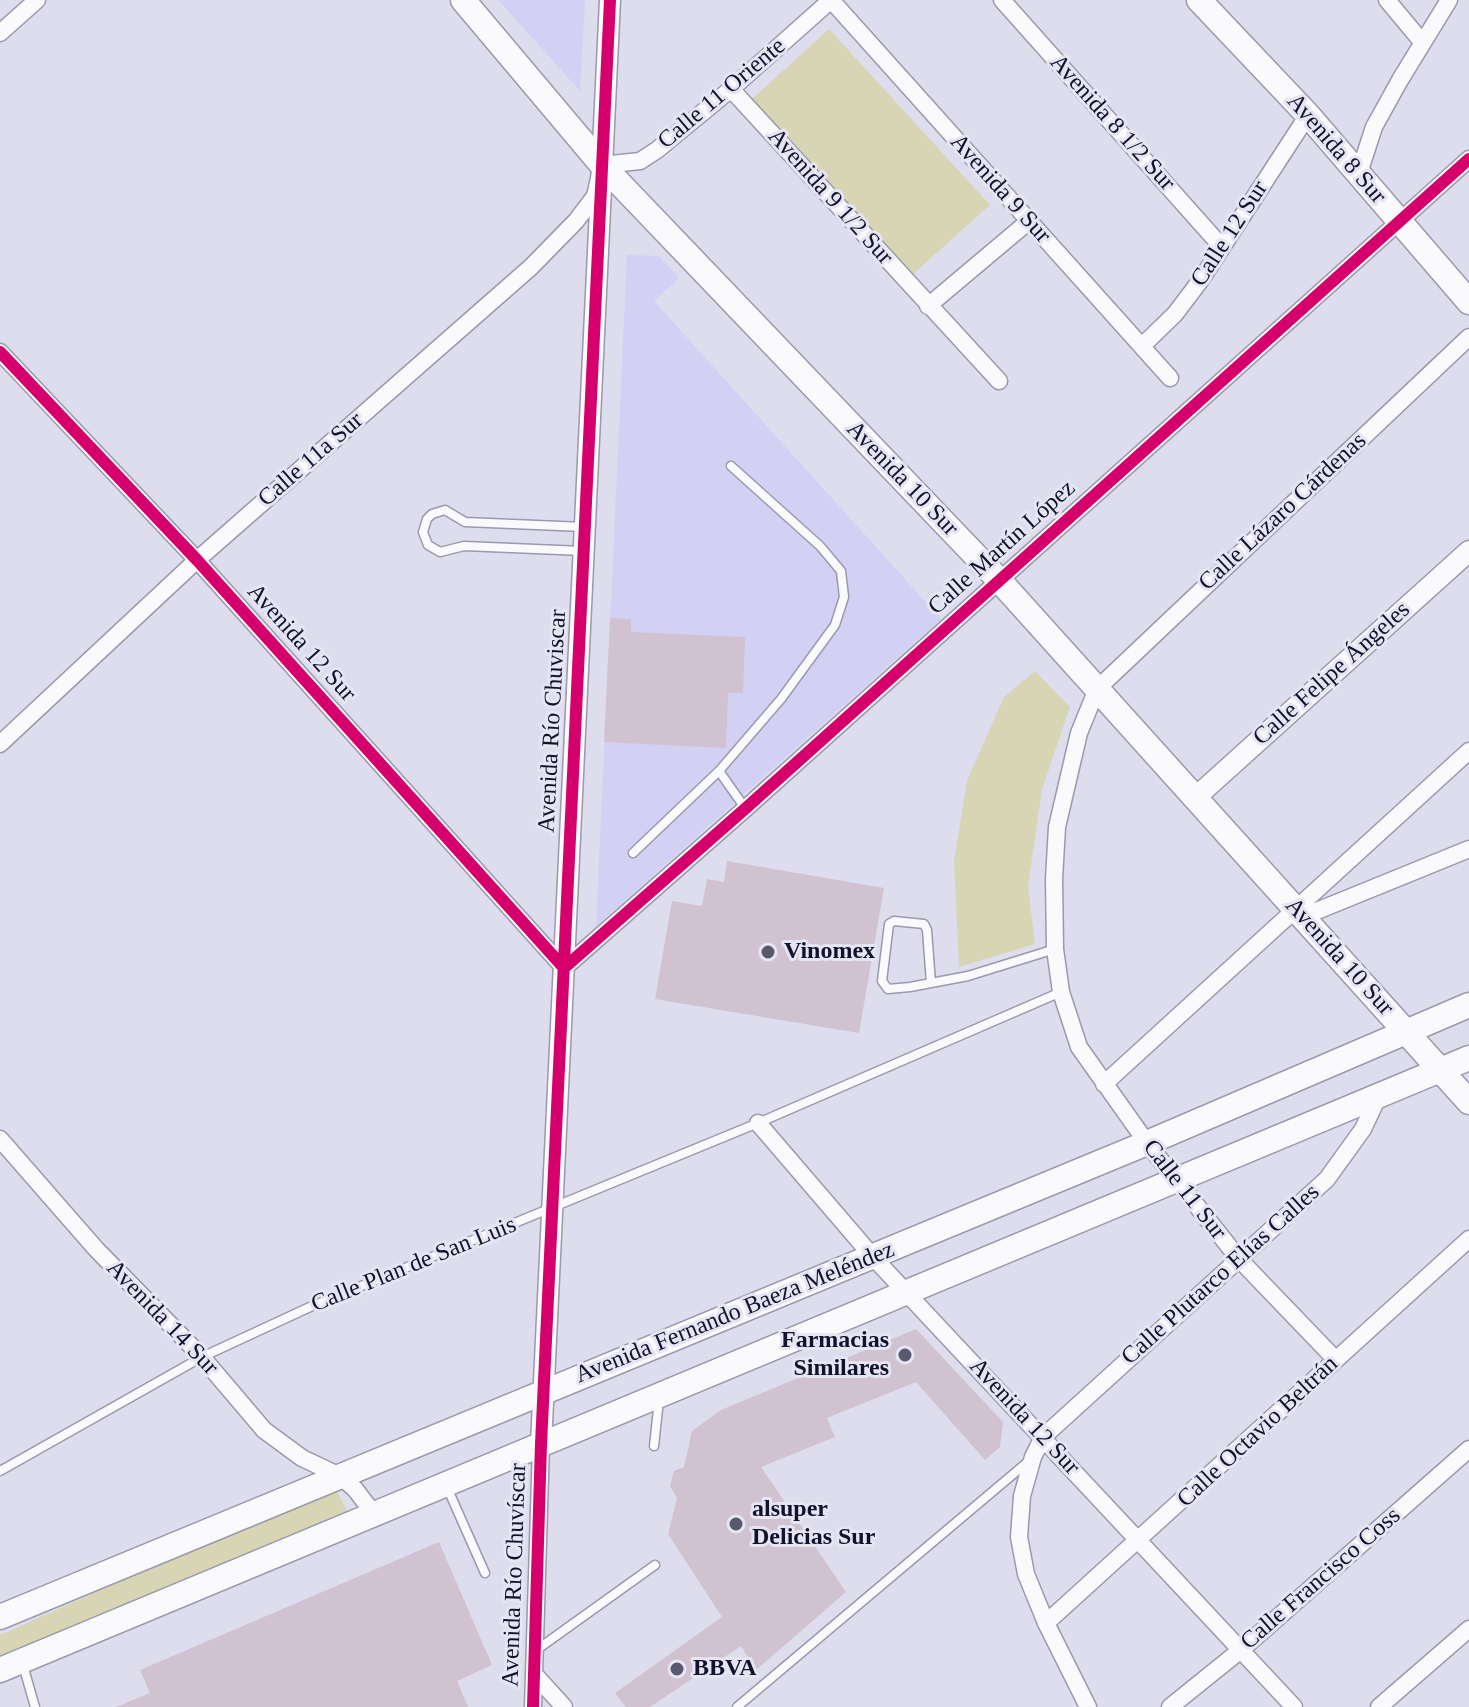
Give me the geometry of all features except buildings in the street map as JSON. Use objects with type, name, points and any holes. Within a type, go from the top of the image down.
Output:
[{"type":"main road","name":"Avenida 10 Sur","points":[[463,0],[602,165],[999,580],[1469,1102]]},
{"type":"main road","name":"Avenida 8 Sur","points":[[1199,0],[1308,115],[1469,302]]},
{"type":"main road","name":"Avenida Fernando Baeza Meléndez","points":[[0,1617],[1147,1143],[1469,1005]]},
{"type":"main road","name":"Avenida Fernando Baeza Meléndez","points":[[11,1666],[1469,1058]]},
{"type":"street","points":[[0,33],[37,0]]},
{"type":"street","name":"Avenida Río Chuviscar","points":[[541,1444],[610,0]]},
{"type":"street","name":"Calle 11 Oriente","points":[[602,165],[640,161],[731,89],[831,0]]},
{"type":"street","name":"Avenida 9 Sur","points":[[831,0],[1170,378]]},
{"type":"street","name":"Avenida 8 1/2 Sur","points":[[1002,0],[1221,246]]},
{"type":"street","points":[[1387,0],[1422,42]]},
{"type":"street","points":[[1358,176],[1374,127],[1449,0]]},
{"type":"street","name":"Avenida 9 1/2 Sur","points":[[731,89],[999,381]]},
{"type":"street","name":"Calle 12 Sur","points":[[1142,346],[1189,297],[1308,115]]},
{"type":"street","name":"Calle Martín López","points":[[564,968],[1469,159]]},
{"type":"street","name":"Calle 11a Sur","points":[[0,744],[197,560],[531,267],[576,221],[595,196],[602,165]]},
{"type":"street","points":[[928,306],[1029,221]]},
{"type":"street","name":"Calle Lázaro Cárdenas","points":[[1097,689],[1469,337]]},
{"type":"street","name":"Avenida 12 Sur","points":[[0,352],[197,560],[564,968]]},
{"type":"street","name":"Calle Felipe Ángeles","points":[[1195,798],[1469,551]]},
{"type":"street","name":"Calle 11 Sur","points":[[1097,689],[1079,733],[1057,827],[1054,879],[1055,949],[1061,992],[1079,1047],[1147,1143],[1239,1259],[1336,1360]]},
{"type":"street","points":[[1104,1084],[1298,912],[1469,751]]},
{"type":"street","points":[[1298,912],[1469,849]]},
{"type":"street","name":"Calle Plutarco Elías Calles","points":[[1043,1437],[1327,1179],[1363,1129],[1379,1095]]},
{"type":"street","name":"Avenida 12 Sur","points":[[758,1123],[873,1257],[1294,1707]]},
{"type":"street","name":"Avenida 14 Sur","points":[[0,1139],[96,1249],[202,1357],[264,1430],[302,1458],[340,1476]]},
{"type":"street","name":"Calle Octavio Beltrán","points":[[1046,1623],[1469,1239]]},
{"type":"street","points":[[1043,1437],[1033,1457],[1022,1496],[1019,1537],[1026,1574],[1046,1623],[1088,1707]]},
{"type":"street","name":"Avenida Río Chuvíscar","points":[[533,1707],[541,1444]]},
{"type":"street","name":"Calle Francisco Coss","points":[[1170,1707],[1242,1649],[1469,1449]]},
{"type":"street","points":[[340,1476],[355,1489],[374,1514]]},
{"type":"street","points":[[1379,1707],[1469,1629]]},
{"type":"street","points":[[534,1674],[564,1707]]},
{"type":"lane","points":[[633,853],[719,771],[781,699],[835,625],[844,597],[841,571],[820,546],[731,466]]},
{"type":"lane","points":[[583,551],[464,546],[440,552],[428,545],[423,532],[427,519],[445,510],[465,522],[585,527]]},
{"type":"lane","points":[[719,771],[746,808]]},
{"type":"lane","points":[[931,983],[924,924],[894,921],[889,924],[882,981],[885,987],[910,987],[968,976],[1055,949]]},
{"type":"lane","name":"Calle Plan de San Luis","points":[[0,1471],[202,1357],[310,1307],[758,1123],[1061,992]]},
{"type":"lane","points":[[654,1446],[659,1395]]},
{"type":"lane","points":[[737,1707],[1033,1457]]},
{"type":"lane","points":[[446,1484],[485,1573]]},
{"type":"lane","points":[[535,1651],[655,1565]]},
{"type":"lane","points":[[11,1666],[35,1707]]},
{"type":"shaded area","points":[[498,0],[585,0],[580,91]]},
{"type":"shaded area","points":[[829,29],[990,205],[913,274],[752,99]]},
{"type":"shaded area","points":[[627,255],[659,256],[679,278],[654,301],[941,619],[596,926]]},
{"type":"shaded area","points":[[1035,671],[1070,707],[1042,789],[1028,886],[1035,944],[959,967],[954,861],[967,781],[1004,697]]},
{"type":"shaded area","points":[[334,1486],[347,1511],[0,1658],[0,1635]]},
{"type":"cycle path","points":[[533,1707],[541,1444],[610,0]]},
{"type":"cycle path","points":[[0,352],[197,560],[564,968],[1469,159]]},
{"type":"place","name":"Vinomex","points":[[768,952]]},
{"type":"place","name":"Farmacias Similares","points":[[905,1355]]},
{"type":"place","name":"alsuper Delicias Sur","points":[[736,1524]]},
{"type":"place","name":"BBVA","points":[[677,1669]]}]
